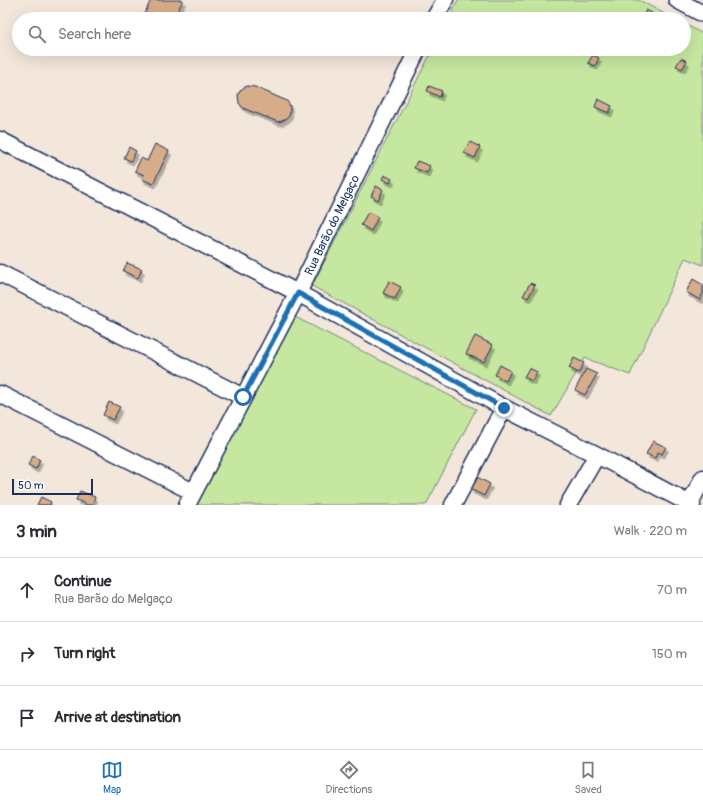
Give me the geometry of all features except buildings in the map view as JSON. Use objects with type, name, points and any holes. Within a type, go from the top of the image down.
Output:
[{"type":"street","points":[[438,12],[445,0]]},
{"type":"street","points":[[677,0],[700,8]]},
{"type":"street","name":"Rua Barão do Melgaço","points":[[190,499],[298,293],[415,56]]},
{"type":"street","points":[[0,140],[298,293],[504,408],[597,454],[690,505],[703,478]]},
{"type":"street","points":[[0,273],[243,397]]},
{"type":"street","points":[[0,394],[190,499]]},
{"type":"street","points":[[453,505],[504,408]]},
{"type":"street","points":[[568,505],[597,454]]},
{"type":"green space","points":[[458,0],[639,0],[661,12],[452,12]]},
{"type":"green space","points":[[691,28],[703,34],[703,265],[685,258],[630,375],[585,358],[551,416],[312,286],[429,56],[691,56]]},
{"type":"green space","points":[[293,316],[476,409],[426,505],[195,505]]},
{"type":"route","points":[[243,397],[298,293],[504,408]]}]
